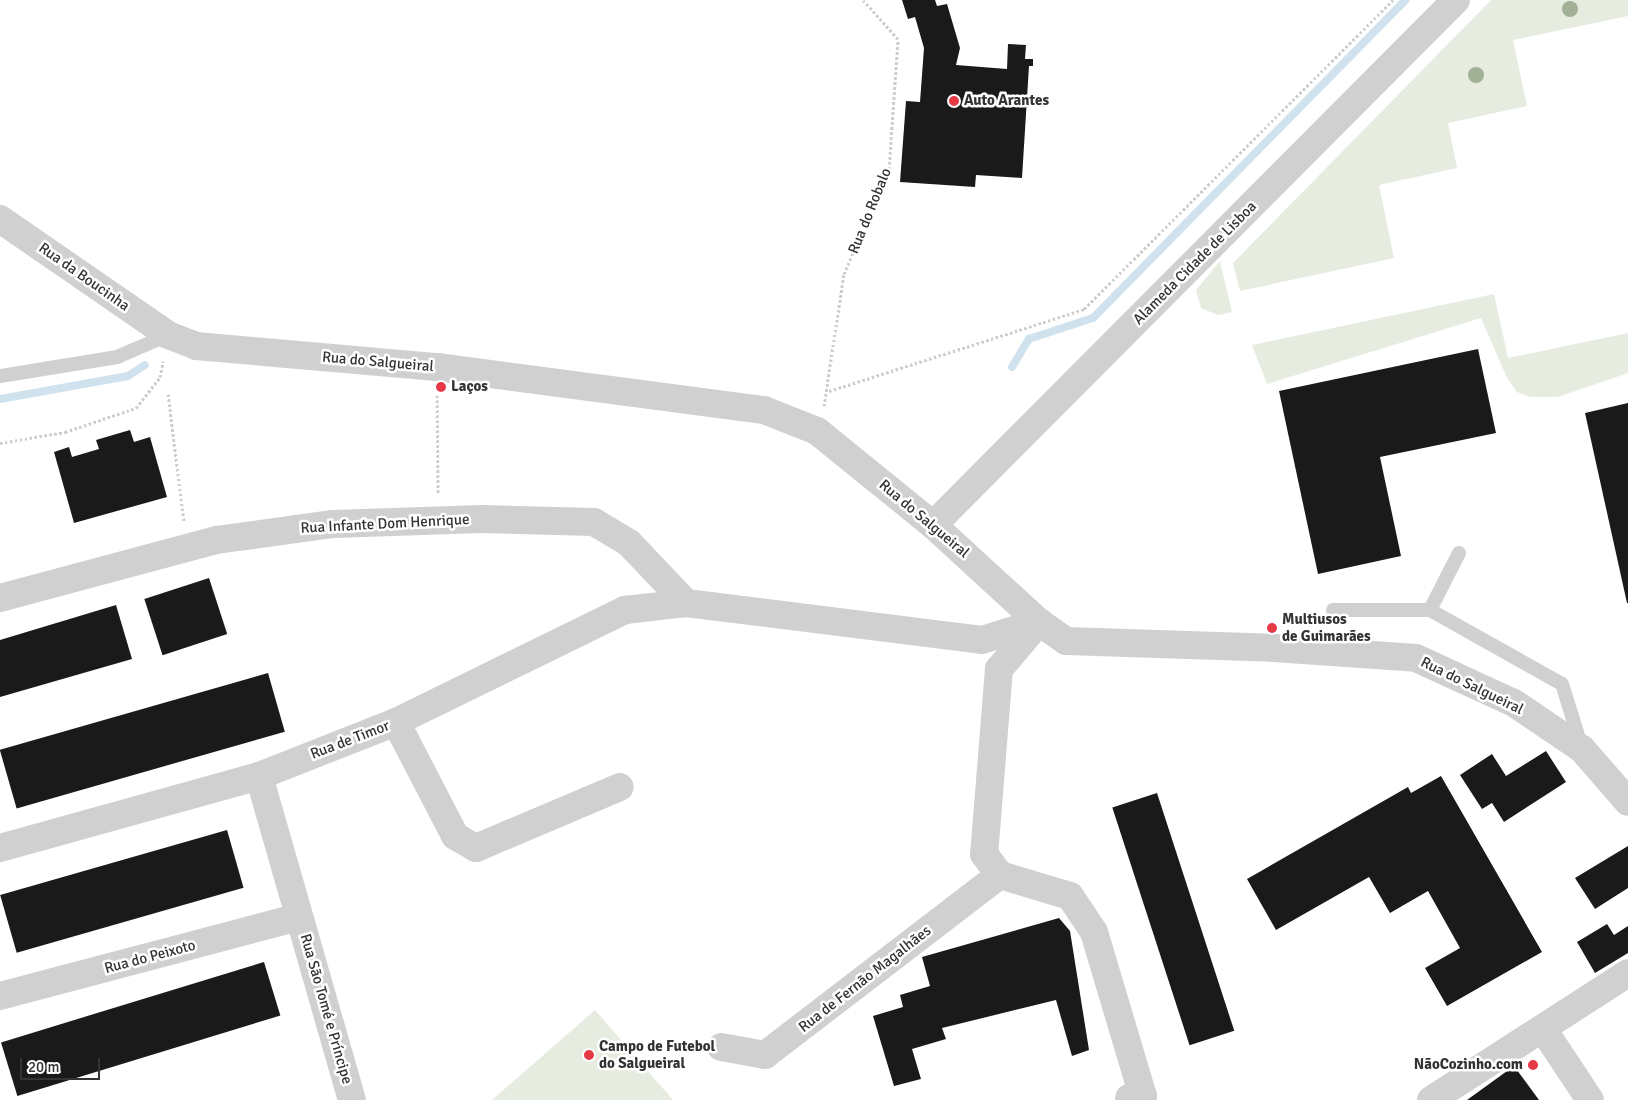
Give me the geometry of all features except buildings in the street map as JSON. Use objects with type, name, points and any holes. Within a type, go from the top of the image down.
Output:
[{"type":"street","name":"Alameda Cidade de Lisboa","points":[[933,525],[1456,0]]},
{"type":"street","name":"Rua da Boucinha","points":[[0,219],[168,335]]},
{"type":"street","name":"Rua do Salgueiral","points":[[168,335],[196,346],[437,367],[764,410],[817,431],[933,525],[1039,622],[1066,641],[1265,647],[1416,658],[1514,703],[1582,749],[1628,802]]},
{"type":"street","name":"Rua Infante Dom Henrique","points":[[0,598],[216,540],[334,524],[438,520],[594,522],[629,543],[686,603]]},
{"type":"street","name":"Rua de Timor","points":[[0,848],[259,776],[396,722],[625,610],[686,603],[982,640],[1039,622]]},
{"type":"street","points":[[1039,622],[998,669],[984,854],[1000,875],[1070,896],[1094,932],[1143,1096],[1128,1098]]},
{"type":"street","points":[[396,722],[455,836],[476,848],[620,787]]},
{"type":"street","name":"Rua São Tomé e Príncipe","points":[[259,776],[352,1100]]},
{"type":"street","name":"Rua de Fernão Magalhães","points":[[721,1047],[765,1056],[1000,875]]},
{"type":"street","name":"Rua do Peixoto","points":[[0,996],[299,917]]},
{"type":"street","points":[[1431,1100],[1628,973]]},
{"type":"street","points":[[1543,1029],[1590,1100]]},
{"type":"lane","points":[[0,376],[117,357],[168,335]]},
{"type":"lane","points":[[1430,610],[1459,553]]},
{"type":"lane","points":[[1333,610],[1430,610],[1562,684],[1582,749]]},
{"type":"path","name":"Rua do Robalo","points":[[817,431],[829,391],[844,274],[889,169],[898,39],[863,0]]},
{"type":"path","points":[[829,391],[1084,309],[1393,0]]},
{"type":"path","points":[[0,443],[65,432],[136,408],[160,377],[168,335]]},
{"type":"path","points":[[437,367],[438,520]]},
{"type":"path","points":[[168,394],[188,547]]},
{"type":"shaded area","points":[[1491,0],[1628,0],[1628,16],[1513,40],[1527,106],[1448,123],[1457,168],[1379,185],[1394,258],[1240,291],[1233,263]]},
{"type":"shaded area","points":[[1220,261],[1232,312],[1218,315],[1201,308],[1196,290]]},
{"type":"shaded area","points":[[1494,294],[1508,358],[1628,333],[1628,373],[1558,397],[1530,397],[1517,392],[1507,378],[1481,318],[1267,384],[1252,345]]},
{"type":"shaded area","name":"Campo de Futebol do Salgueiral","points":[[595,1010],[673,1100],[492,1100]]},
{"type":"waterway","points":[[1012,367],[1029,339],[1093,318],[1406,0]]},
{"type":"waterway","points":[[0,399],[128,376],[145,365]]},
{"type":"place","name":"Auto Arantes","points":[[954,101]]},
{"type":"place","name":"Laços","points":[[441,387]]},
{"type":"place","name":"Multiusos de Guimarães","points":[[1272,628]]},
{"type":"place","name":"Campo de Futebol do Salgueiral","points":[[589,1055]]},
{"type":"place","name":"NãoCozinho.com","points":[[1533,1065]]}]
